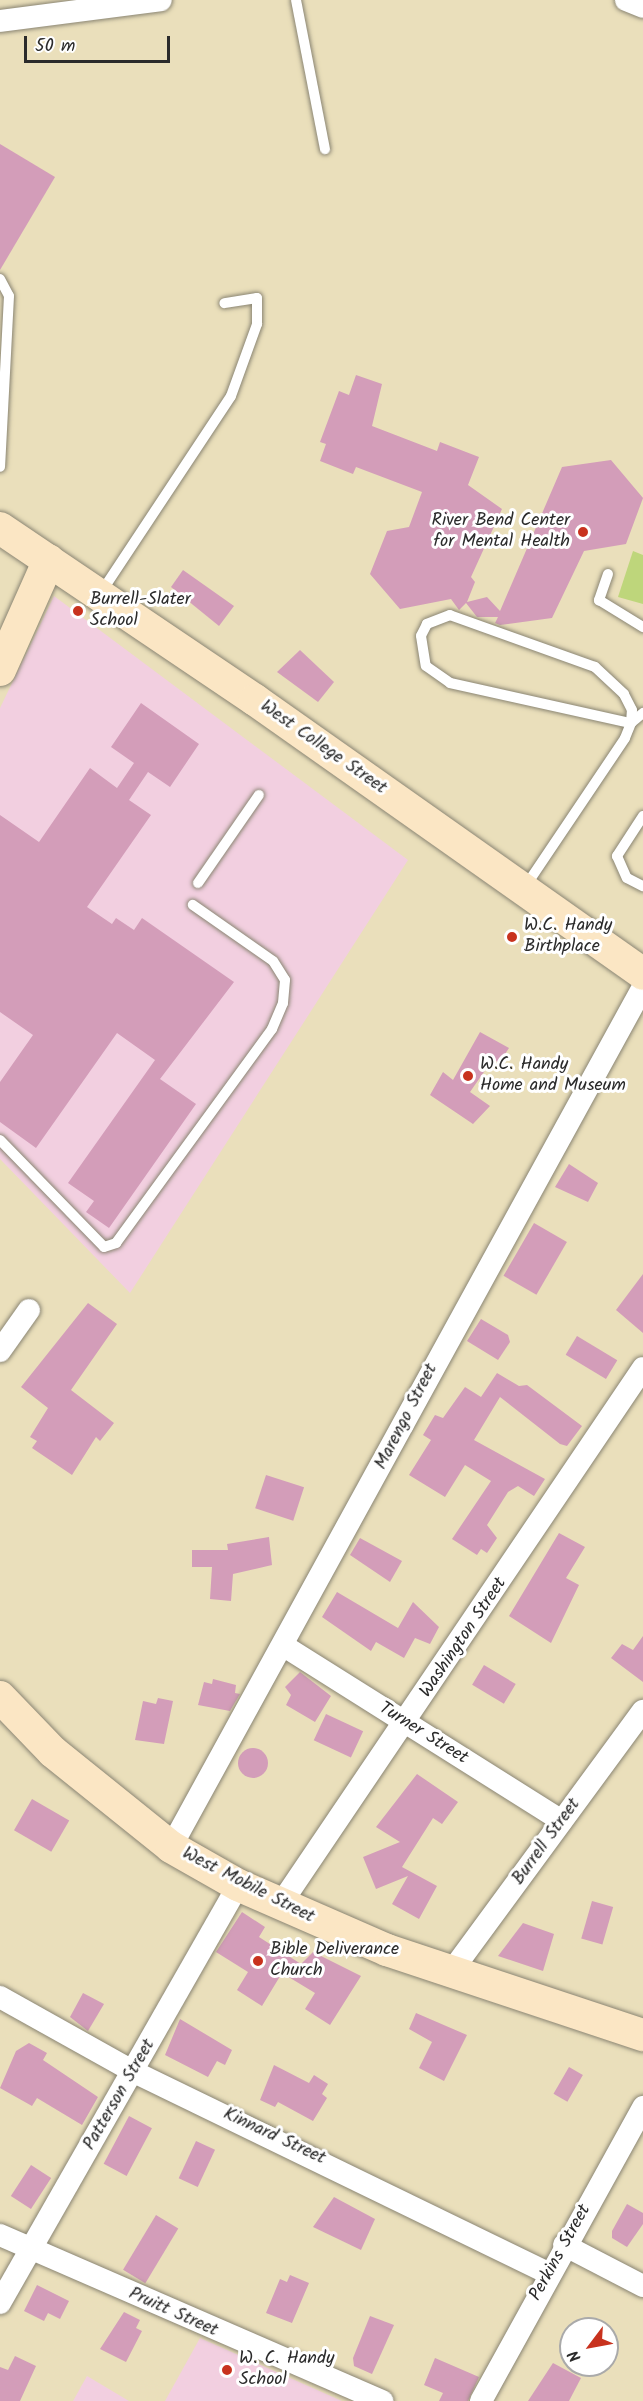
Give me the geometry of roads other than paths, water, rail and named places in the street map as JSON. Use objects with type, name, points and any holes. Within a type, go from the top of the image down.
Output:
[{"type":"street","points":[[0,21],[161,0]]},
{"type":"street","points":[[626,0],[643,6]]},
{"type":"street","name":"West College Street","points":[[0,528],[99,594],[643,974]]},
{"type":"street","points":[[0,670],[49,560]]},
{"type":"street","name":"Marengo Street","points":[[171,1847],[284,1646],[643,987]]},
{"type":"street","points":[[0,1351],[29,1310]]},
{"type":"street","name":"Washington Street","points":[[280,1905],[407,1724],[643,1368]]},
{"type":"street","name":"Turner Street","points":[[284,1646],[562,1821]]},
{"type":"street","name":"West Mobile Street","points":[[0,1697],[53,1752],[171,1847],[238,1885],[280,1905],[451,1972],[643,2035]]},
{"type":"street","name":"Burrell Street","points":[[451,1972],[643,1711]]},
{"type":"street","name":"Patterson Street","points":[[0,2303],[28,2248],[134,2072],[238,1885]]},
{"type":"street","name":"Kinnard Street","points":[[0,1997],[134,2072],[550,2274]]},
{"type":"street","name":"Perkins Street","points":[[482,2401],[564,2245],[643,2107]]},
{"type":"street","name":"Pruitt Street","points":[[0,2235],[382,2401]]},
{"type":"street","points":[[564,2245],[643,2286]]},
{"type":"lane","points":[[296,0],[325,149]]},
{"type":"lane","points":[[0,279],[9,296],[3,319],[5,443],[0,467]]},
{"type":"lane","points":[[99,594],[231,396],[257,324],[257,298],[224,303]]},
{"type":"lane","points":[[608,574],[599,600],[643,627]]},
{"type":"lane","points":[[450,615],[595,667],[624,694],[631,723],[450,683],[426,666],[421,636],[436,616],[450,615]]},
{"type":"lane","points":[[523,890],[546,863],[631,723],[643,713]]},
{"type":"lane","points":[[198,883],[259,795]]},
{"type":"lane","points":[[643,816],[617,856],[627,878],[643,886]]},
{"type":"lane","points":[[0,1140],[104,1247],[116,1243],[272,1029],[283,1003],[285,980],[273,961],[193,905]]},
{"type":"place","name":"River Bend Center for Mental Health","points":[[583,532]]},
{"type":"place","name":"Burrell-Slater School","points":[[78,611]]},
{"type":"place","name":"W.C. Handy Birthplace","points":[[512,937]]},
{"type":"place","name":"W.C. Handy Home and Museum","points":[[468,1076]]},
{"type":"place","name":"Bible Deliverance Church","points":[[258,1961]]},
{"type":"place","name":"W. C. Handy School","points":[[227,2370]]}]
